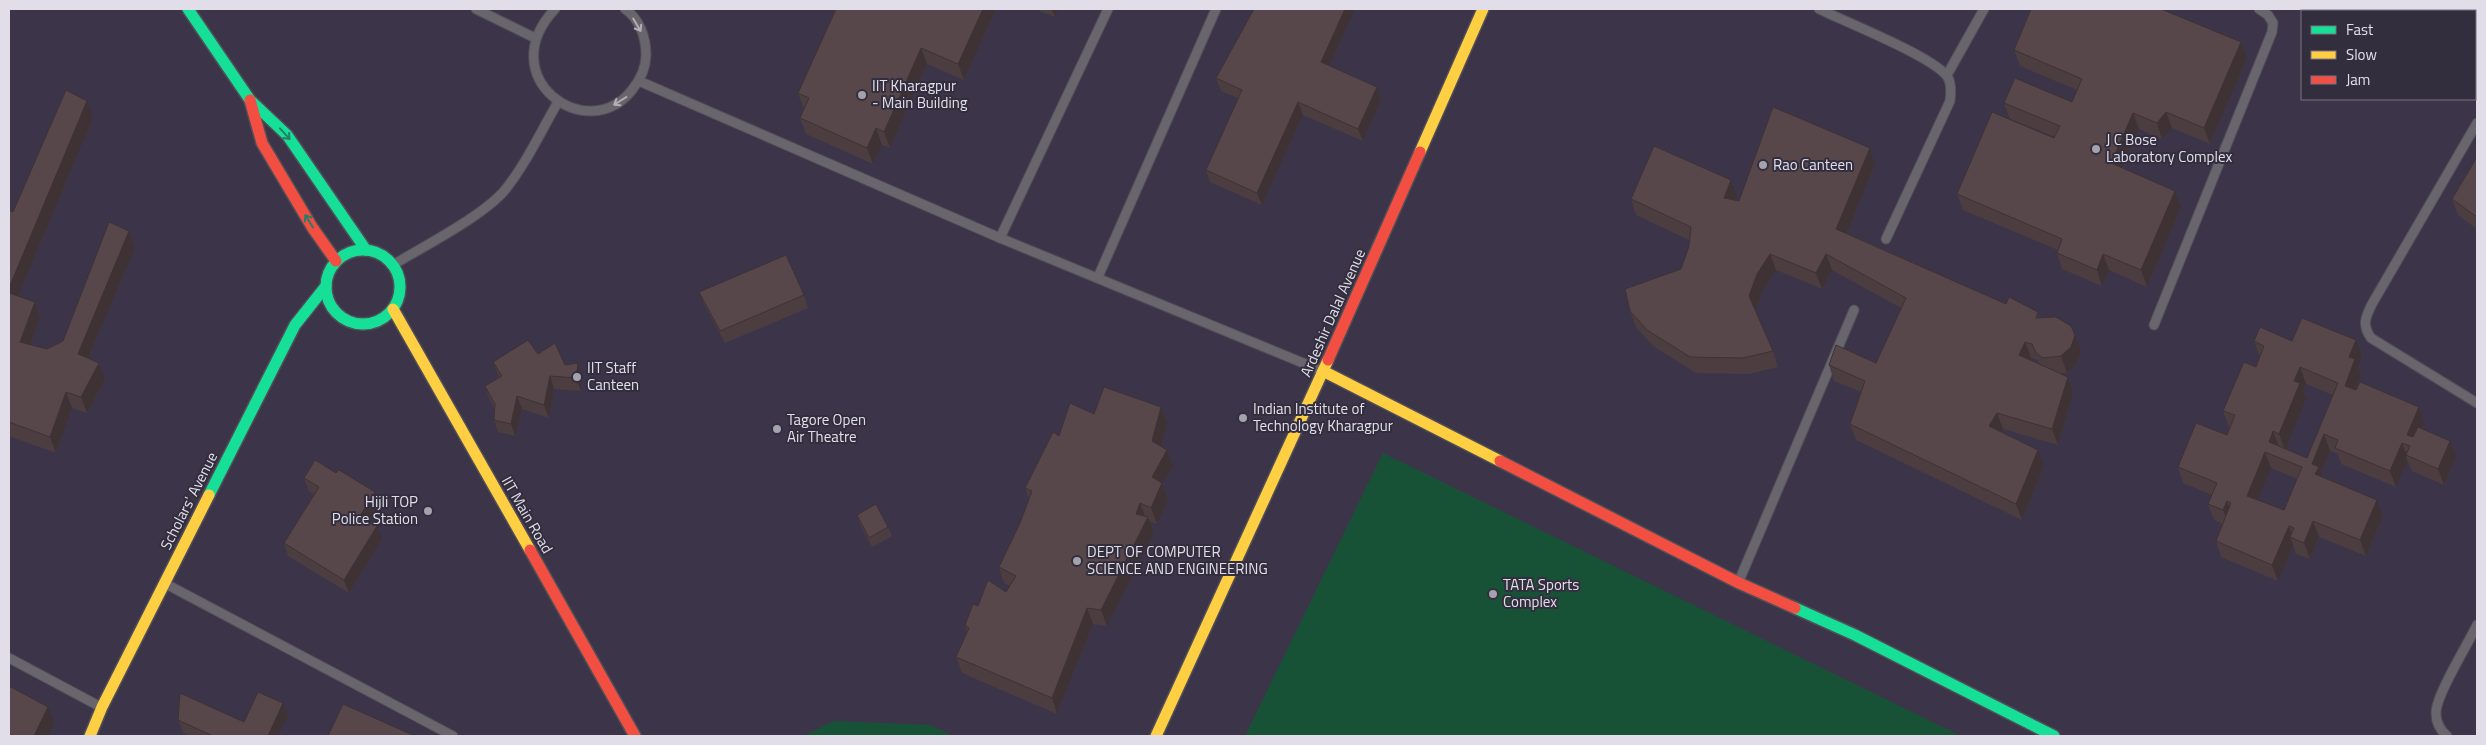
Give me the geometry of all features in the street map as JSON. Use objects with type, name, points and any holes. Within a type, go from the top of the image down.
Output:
[{"type":"street","points":[[188,9],[250,100],[287,135],[366,250]]},
{"type":"street","name":"Ardeshir Dalal Avenue","points":[[1156,736],[1323,371],[1483,9]]},
{"type":"street","points":[[250,100],[262,143],[312,227],[336,261]]},
{"type":"street","points":[[366,250],[385,257],[393,265],[400,286],[398,298],[393,308],[385,317],[374,322],[362,324],[351,322],[332,308],[326,286],[331,268],[336,261],[345,254],[366,250]]},
{"type":"street","name":"Scholars' Avenue","points":[[90,736],[102,707],[295,325],[326,286]]},
{"type":"street","name":"IIT Main Road","points":[[393,308],[635,736]]},
{"type":"street","points":[[1323,371],[1739,583],[1855,635],[2054,736]]},
{"type":"lane","points":[[476,9],[535,38]]},
{"type":"lane","points":[[555,9],[542,22],[535,38],[532,56],[536,74],[545,90],[558,102],[575,109],[593,110],[611,107],[627,96],[639,81],[646,63],[646,44],[640,26],[625,9]]},
{"type":"lane","points":[[1000,238],[1108,9]]},
{"type":"lane","points":[[1819,9],[1927,60],[1947,75],[1951,88],[1950,101],[1886,239]]},
{"type":"lane","points":[[1947,75],[1984,9]]},
{"type":"lane","points":[[2154,325],[2272,32],[2273,23],[2268,15],[2259,9]]},
{"type":"lane","points":[[1098,277],[1213,10]]},
{"type":"lane","points":[[639,81],[1000,238],[1323,371]]},
{"type":"lane","points":[[393,265],[483,209],[504,192],[519,170],[558,102]]},
{"type":"lane","points":[[2477,122],[2372,304],[2365,318],[2364,328],[2371,338],[2477,403]]},
{"type":"lane","points":[[1739,583],[1854,310]]},
{"type":"lane","points":[[164,583],[453,736]]},
{"type":"lane","points":[[2447,736],[2438,726],[2436,711],[2441,697],[2477,626]]},
{"type":"lane","points":[[9,658],[102,707]]},
{"type":"shaded area","name":"Indian Institute of Technology Kharagpur","points":[[9,9],[2477,9],[2477,736],[9,736]]},
{"type":"green space","name":"TATA Sports Complex","points":[[1383,453],[1961,736],[1245,736]]},
{"type":"green space","points":[[834,721],[929,725],[953,736],[803,736]]},
{"type":"building","name":"IIT Kharagpur - Main Building","points":[[836,9],[983,9],[958,64],[921,48],[884,132],[876,128],[867,148],[800,118],[809,98],[798,93]]},
{"type":"building","points":[[1254,9],[1345,9],[1321,62],[1377,87],[1358,129],[1298,102],[1257,193],[1206,170],[1242,90],[1216,78]]},
{"type":"building","name":"J C Bose Laboratory Complex","points":[[2031,9],[2161,9],[2241,42],[2204,128],[2166,112],[2157,123],[2133,113],[2111,163],[2175,191],[2141,270],[2103,254],[2097,270],[2057,253],[2062,239],[1957,194],[1992,112],[2054,138],[2060,126],[2004,103],[2015,78],[2072,102],[2082,79],[2014,50]]},
{"type":"building","points":[[66,90],[87,101],[9,288],[9,210],[13,212]]},
{"type":"building","points":[[1773,107],[1870,148],[1836,229],[2006,304],[2009,297],[2038,312],[2036,318],[2056,317],[2071,326],[2075,335],[2071,347],[2061,356],[2043,358],[2036,353],[2032,344],[2025,342],[2019,355],[2068,377],[2052,429],[1997,413],[1989,426],[2038,450],[2016,504],[1850,424],[1865,381],[1829,365],[1836,345],[1876,363],[1906,298],[1826,254],[1816,273],[1770,254],[1757,274],[1749,296],[1773,351],[1743,358],[1690,357],[1647,330],[1630,311],[1625,289],[1681,269],[1689,246],[1691,227],[1631,199],[1654,146],[1731,180],[1724,198],[1739,201]]},
{"type":"building","points":[[2477,157],[2477,217],[2452,199]]},
{"type":"building","points":[[109,222],[129,231],[78,354],[99,363],[81,397],[66,392],[50,437],[9,422],[9,293],[35,302],[20,342],[47,349],[63,341]]},
{"type":"building","points":[[786,255],[804,295],[720,331],[699,292]]},
{"type":"building","points":[[2302,318],[2356,340],[2349,357],[2355,359],[2345,386],[2356,390],[2360,382],[2419,407],[2407,435],[2413,437],[2418,427],[2450,441],[2438,469],[2406,455],[2410,446],[2402,443],[2390,471],[2335,448],[2338,440],[2324,434],[2312,464],[2319,467],[2315,474],[2377,500],[2360,540],[2313,521],[2304,543],[2290,537],[2294,528],[2289,526],[2272,565],[2216,541],[2231,503],[2227,501],[2223,510],[2208,504],[2217,483],[2178,467],[2196,423],[2227,435],[2235,415],[2223,411],[2244,362],[2256,367],[2264,346],[2254,341],[2260,327],[2292,341]],"holes":[[[2300,367],[2338,383],[2307,458],[2269,442],[2273,431],[2279,434],[2300,383],[2294,381]],[[2265,452],[2302,467],[2284,510],[2247,496]]]},
{"type":"building","points":[[528,340],[538,354],[555,343],[565,365],[578,363],[576,378],[550,376],[544,405],[517,396],[511,424],[494,420],[495,404],[485,386],[502,376],[493,362]]},
{"type":"building","name":"DEPT OF COMPUTER SCIENCE AND ENGINEERING","points":[[1104,387],[1161,407],[1152,441],[1167,450],[1152,477],[1162,483],[1151,508],[1140,503],[1136,514],[1148,517],[1101,610],[1087,608],[1052,698],[956,657],[969,628],[965,625],[973,604],[978,606],[988,580],[1006,592],[1016,576],[999,567],[1020,523],[1032,491],[1025,488],[1053,432],[1059,436],[1070,403],[1094,414]]},
{"type":"building","points":[[315,460],[336,473],[339,470],[375,492],[360,516],[377,526],[344,580],[284,543],[319,487],[304,478]]},
{"type":"building","points":[[876,504],[888,527],[869,538],[857,515]]},
{"type":"building","points":[[9,686],[48,707],[34,736],[9,736]]},
{"type":"building","points":[[258,692],[283,703],[268,736],[213,736],[178,720],[180,693],[244,722]]},
{"type":"building","points":[[343,704],[415,736],[328,736]]},
{"type":"traffic: fast","points":[[188,9],[250,100],[287,135],[366,250]]},
{"type":"traffic: fast","points":[[363,250],[377,253],[389,261],[397,273],[400,287],[397,301],[389,313],[377,321],[363,324],[349,321],[337,313],[329,301],[326,287],[329,273],[337,261],[349,253],[363,250]]},
{"type":"traffic: fast","points":[[209,495],[295,325],[326,286]]},
{"type":"traffic: fast","points":[[1795,608],[1855,635],[2054,736]]},
{"type":"traffic: slow","points":[[1420,152],[1483,9]]},
{"type":"traffic: slow","points":[[393,309],[530,550]]},
{"type":"traffic: slow","points":[[1156,736],[1328,360]]},
{"type":"traffic: slow","points":[[1323,371],[1500,461]]},
{"type":"traffic: slow","points":[[90,736],[102,707],[209,495]]},
{"type":"traffic: jam","points":[[250,100],[262,143],[312,227],[336,261]]},
{"type":"traffic: jam","points":[[1328,360],[1420,152]]},
{"type":"traffic: jam","points":[[1500,461],[1739,583],[1795,608]]},
{"type":"traffic: jam","points":[[530,550],[635,736]]},
{"type":"place","name":"IIT Kharagpur - Main Building","points":[[862,95]]},
{"type":"place","name":"J C Bose Laboratory Complex","points":[[2096,149]]},
{"type":"place","name":"Rao Canteen","points":[[1763,165]]},
{"type":"place","name":"IIT Staff Canteen","points":[[577,377]]},
{"type":"place","name":"Indian Institute of Technology Kharagpur","points":[[1243,418]]},
{"type":"place","name":"Tagore Open Air Theatre","points":[[777,429]]},
{"type":"place","name":"Hijli TOP Police Station","points":[[428,511]]},
{"type":"place","name":"DEPT OF COMPUTER SCIENCE AND ENGINEERING","points":[[1077,561]]},
{"type":"place","name":"TATA Sports Complex","points":[[1493,594]]}]
